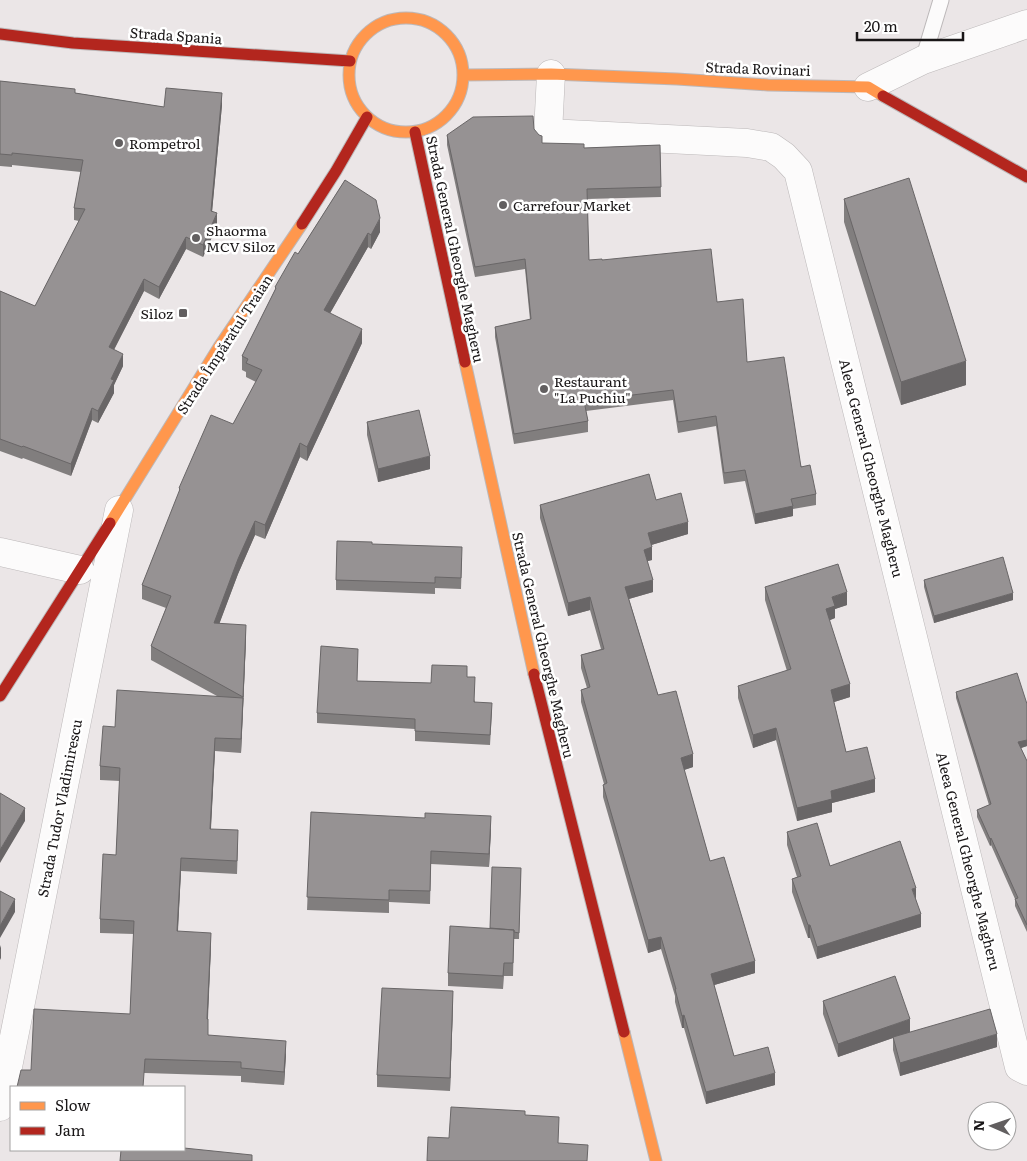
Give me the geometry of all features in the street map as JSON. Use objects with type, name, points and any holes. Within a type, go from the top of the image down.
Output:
[{"type":"street","points":[[425,15],[453,40],[461,57],[464,75],[462,92],[455,106],[444,119],[430,128],[415,132],[398,132],[381,127],[367,117],[358,105],[351,92],[348,76],[350,61],[357,44],[370,30],[386,20],[425,15]]},
{"type":"street","points":[[868,87],[923,60],[1027,24]]},
{"type":"street","name":"Strada Spania","points":[[0,34],[73,43],[350,61]]},
{"type":"street","name":"Strada Rovinari","points":[[464,75],[550,74],[768,85],[868,87],[1027,177]]},
{"type":"street","name":"Aleea General Gheorghe Magheru","points":[[550,74],[548,133],[747,143],[771,147],[784,156],[798,171],[1019,1067],[1027,1071]]},
{"type":"street","name":"Strada Împăratul Traian","points":[[0,696],[219,347],[336,171],[367,117]]},
{"type":"street","name":"Strada General Gheorghe Magheru","points":[[415,132],[530,657],[656,1161]]},
{"type":"street","name":"Strada Tudor Vladimirescu","points":[[0,1107],[119,509]]},
{"type":"street","points":[[0,552],[80,570]]},
{"type":"lane","points":[[923,60],[941,0]]},
{"type":"building","points":[[0,81],[75,89],[75,93],[164,107],[166,88],[222,93],[211,211],[217,213],[203,245],[186,237],[159,287],[144,279],[109,347],[123,354],[111,379],[114,380],[98,411],[92,408],[71,464],[0,439],[0,291],[35,306],[85,209],[74,208],[83,160],[12,153],[12,155],[0,154]]},
{"type":"building","points":[[533,116],[534,129],[542,136],[542,143],[584,144],[584,148],[660,145],[661,187],[587,189],[589,260],[711,249],[717,302],[743,299],[747,362],[784,357],[801,467],[810,465],[816,494],[791,499],[793,506],[755,514],[745,470],[724,473],[716,416],[678,422],[673,390],[584,401],[588,421],[514,434],[495,327],[531,319],[525,259],[475,267],[447,135],[473,117]]},
{"type":"building","points":[[909,178],[966,361],[901,382],[844,199]]},
{"type":"building","points":[[345,180],[376,200],[380,218],[371,235],[368,233],[324,310],[362,329],[307,447],[300,443],[265,525],[255,521],[238,559],[214,623],[246,625],[243,697],[151,646],[171,596],[142,585],[179,488],[211,415],[233,424],[262,370],[246,363],[248,359],[242,356],[275,287],[295,252],[298,254]]},
{"type":"building","points":[[419,410],[430,456],[378,469],[367,422]]},
{"type":"building","points":[[649,474],[656,500],[681,493],[688,522],[648,533],[652,547],[644,550],[653,580],[625,587],[658,695],[676,691],[693,754],[681,758],[710,861],[724,857],[755,961],[711,974],[734,1056],[768,1047],[775,1073],[706,1092],[684,1015],[682,1016],[661,937],[648,940],[603,785],[607,783],[581,690],[590,687],[581,655],[604,649],[590,597],[568,603],[540,505]]},
{"type":"building","points":[[337,541],[462,547],[461,578],[435,577],[435,583],[336,580]]},
{"type":"building","points":[[1003,557],[1013,593],[934,616],[924,580]]},
{"type":"building","points":[[838,564],[847,592],[832,597],[835,606],[826,609],[850,684],[831,690],[846,752],[867,747],[875,779],[831,791],[832,799],[797,808],[776,728],[753,735],[738,686],[791,669],[765,587]]},
{"type":"building","points":[[321,646],[358,649],[357,681],[431,683],[432,665],[467,666],[467,677],[475,677],[474,702],[492,703],[490,735],[415,731],[415,719],[317,713]]},
{"type":"building","points":[[1017,673],[1027,704],[1027,740],[1018,742],[1027,761],[1027,925],[1015,899],[1018,898],[977,810],[991,804],[956,692]]},
{"type":"building","points":[[117,690],[243,698],[241,739],[215,738],[210,829],[238,830],[237,861],[181,858],[177,931],[211,933],[208,1035],[286,1041],[284,1072],[241,1068],[241,1062],[145,1059],[143,1086],[17,1086],[21,1070],[31,1070],[34,1009],[130,1014],[134,921],[100,919],[103,854],[116,855],[120,768],[100,766],[103,726],[115,727]]},
{"type":"building","points":[[0,793],[25,808],[0,850]]},
{"type":"building","points":[[311,812],[425,818],[425,813],[491,816],[489,854],[431,851],[430,891],[389,890],[389,900],[307,897]]},
{"type":"building","points":[[817,823],[830,866],[900,841],[916,888],[912,889],[921,914],[817,947],[792,879],[801,876],[787,832]]},
{"type":"building","points":[[492,867],[521,868],[519,933],[514,932],[514,930],[490,928]]},
{"type":"building","points":[[0,891],[15,899],[0,926]]},
{"type":"building","points":[[450,926],[514,930],[513,963],[504,963],[503,976],[448,973]]},
{"type":"building","points":[[895,976],[910,1019],[838,1044],[823,1001]]},
{"type":"building","points":[[382,988],[453,991],[450,1078],[377,1075]]},
{"type":"building","points":[[990,1009],[997,1034],[900,1063],[893,1037]]},
{"type":"building","points":[[451,1107],[525,1111],[525,1115],[559,1117],[558,1143],[588,1145],[587,1161],[427,1161],[428,1137],[449,1138]]},
{"type":"building","points":[[185,1148],[252,1155],[252,1161],[120,1161],[121,1151],[185,1151]]},
{"type":"traffic: slow","points":[[406,18],[428,22],[447,34],[459,53],[463,75],[459,97],[447,116],[428,128],[406,132],[384,128],[365,116],[353,97],[349,75],[353,53],[365,34],[384,22],[406,18]]},
{"type":"traffic: slow","points":[[464,75],[551,74],[768,85],[868,87],[883,96]]},
{"type":"traffic: slow","points":[[110,523],[219,347],[302,224]]},
{"type":"traffic: slow","points":[[465,362],[534,674]]},
{"type":"traffic: slow","points":[[624,1032],[656,1161]]},
{"type":"traffic: jam","points":[[0,34],[73,43],[350,61]]},
{"type":"traffic: jam","points":[[883,96],[1027,177]]},
{"type":"traffic: jam","points":[[302,224],[336,171],[367,117]]},
{"type":"traffic: jam","points":[[415,132],[465,362]]},
{"type":"traffic: jam","points":[[0,696],[110,523]]},
{"type":"traffic: jam","points":[[534,674],[624,1032]]},
{"type":"place","name":"Rompetrol","points":[[119,143]]},
{"type":"place","name":"Carrefour Market","points":[[503,205]]},
{"type":"place","name":"Shaorma MCV Siloz","points":[[196,238]]},
{"type":"place","name":"Siloz","points":[[183,313]]},
{"type":"place","name":"Restaurant \"La Puchiu\"","points":[[544,389]]}]
